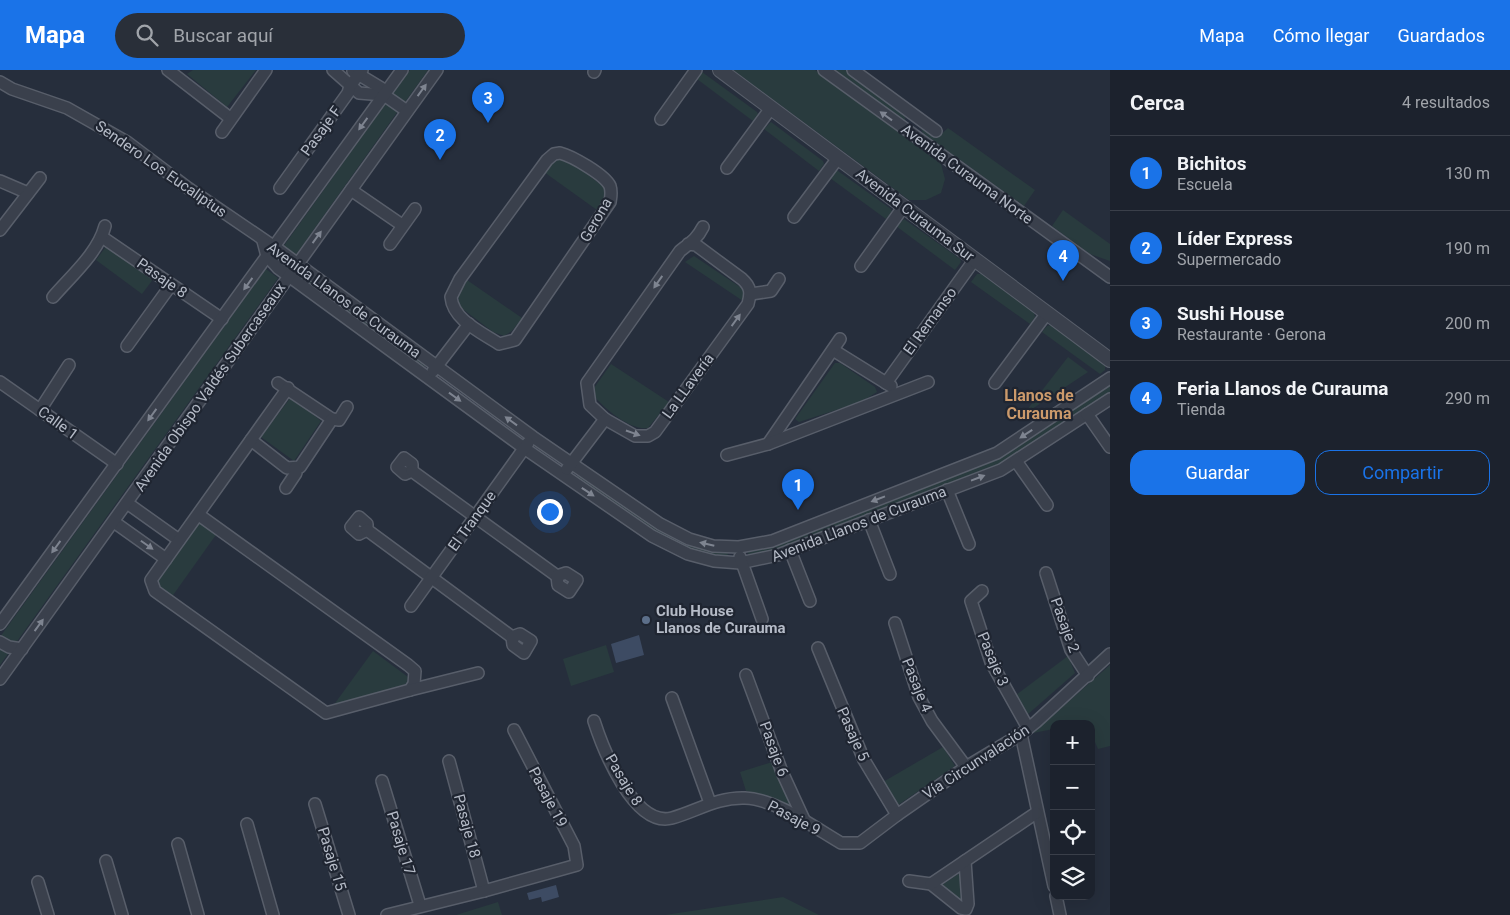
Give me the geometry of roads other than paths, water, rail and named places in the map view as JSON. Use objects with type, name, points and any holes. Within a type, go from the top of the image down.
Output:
[{"type":"street","points":[[222,132],[230,118],[266,70]]},
{"type":"street","points":[[333,70],[346,79],[350,86],[360,93],[385,93]]},
{"type":"street","name":"Avenida Obispo Valdés Subercaseaux","points":[[0,624],[402,70]]},
{"type":"street","name":"Avenida Obispo Valdés Subercaseaux","points":[[0,678],[114,522],[436,70]]},
{"type":"street","points":[[660,119],[696,70]]},
{"type":"street","name":"Avenida Curauma Sur","points":[[720,70],[1110,360]]},
{"type":"street","name":"Avenida Curauma Norte","points":[[824,70],[1110,277]]},
{"type":"street","points":[[853,70],[936,131]]},
{"type":"street","points":[[358,71],[407,111]]},
{"type":"street","name":"Pasaje F","points":[[280,188],[348,93],[358,71]]},
{"type":"street","points":[[176,72],[230,118]]},
{"type":"street","name":"Sendero Los Eucaliptus","points":[[0,82],[12,89],[67,108],[88,118],[127,142],[263,241]]},
{"type":"street","points":[[728,168],[771,108]]},
{"type":"street","points":[[909,111],[916,138]]},
{"type":"street","name":"Gerona","points":[[554,154],[567,154],[608,182],[612,195],[610,202],[516,340],[499,344],[469,324],[452,305],[451,297],[455,288],[547,160],[554,154]]},
{"type":"street","points":[[794,218],[838,158]]},
{"type":"street","points":[[0,230],[40,178]]},
{"type":"street","points":[[0,181],[28,193]]},
{"type":"street","points":[[351,190],[402,225]]},
{"type":"street","points":[[861,266],[904,206]]},
{"type":"street","points":[[390,244],[415,209]]},
{"type":"street","name":"La LLavería","points":[[702,227],[696,239],[680,251],[587,384],[590,405],[605,419],[635,436],[648,436],[655,432],[748,304],[751,294]]},
{"type":"street","name":"Pasaje 8","points":[[53,297],[104,231],[171,285],[222,319]]},
{"type":"street","name":"Avenida Llanos de Curauma","points":[[263,241],[288,276],[524,448],[652,536],[676,549],[701,558],[740,563],[766,559],[1002,470],[1110,398]]},
{"type":"street","points":[[688,244],[696,244],[742,279],[749,285],[751,294],[771,291],[780,280]]},
{"type":"street","name":"Avenida Llanos de Curauma","points":[[271,252],[297,264],[532,437],[660,524],[677,533],[713,546],[739,547],[772,541],[997,453],[1110,378]]},
{"type":"street","name":"El Remanso","points":[[886,383],[975,259]]},
{"type":"street","points":[[127,346],[171,285]]},
{"type":"street","points":[[995,384],[1047,313]]},
{"type":"street","points":[[428,378],[469,324]]},
{"type":"street","points":[[768,444],[840,338]]},
{"type":"street","points":[[833,350],[900,393]]},
{"type":"street","points":[[40,410],[69,365]]},
{"type":"street","name":"Calle 1","points":[[0,382],[117,464]]},
{"type":"street","points":[[727,455],[768,444],[928,382]]},
{"type":"street","points":[[347,407],[339,420],[332,419],[283,385],[251,440],[151,580],[155,591],[326,713],[478,673]]},
{"type":"street","points":[[1087,414],[1110,447]]},
{"type":"street","points":[[251,440],[287,468],[300,467],[332,419]]},
{"type":"street","points":[[562,474],[605,419]]},
{"type":"street","name":"El Tranque","points":[[411,606],[532,437]]},
{"type":"street","points":[[1016,462],[1047,505]]},
{"type":"street","points":[[286,488],[296,473],[295,468]]},
{"type":"street","points":[[412,471],[557,576]]},
{"type":"street","points":[[947,490],[969,544]]},
{"type":"street","points":[[127,503],[179,540]]},
{"type":"street","points":[[199,515],[408,665],[414,671],[414,684],[410,690]]},
{"type":"street","points":[[869,520],[890,574]]},
{"type":"street","points":[[114,522],[166,559]]},
{"type":"street","points":[[367,530],[512,637]]},
{"type":"street","points":[[739,547],[740,563],[762,619]]},
{"type":"street","points":[[790,550],[810,601]]},
{"type":"street","name":"Pasaje 2","points":[[1046,573],[1071,650],[1088,676]]},
{"type":"street","name":"Pasaje 3","points":[[982,591],[971,601],[992,662],[1024,731]]},
{"type":"street","name":"Pasaje 4","points":[[896,623],[919,697],[932,721],[966,767]]},
{"type":"street","points":[[0,642],[9,647],[22,649]]},
{"type":"street","name":"Pasaje 5","points":[[818,648],[864,760],[897,815]]},
{"type":"street","name":"Vía Circunvalación","points":[[860,844],[897,815],[966,767],[1024,731],[1088,676],[1110,654]]},
{"type":"street","name":"Pasaje 6","points":[[746,675],[782,772],[805,822]]},
{"type":"street","points":[[672,698],[710,803]]},
{"type":"street","name":"Pasaje 8","points":[[594,721],[600,740],[632,800],[643,811],[654,818],[670,819]]},
{"type":"street","name":"Pasaje 19","points":[[484,891],[577,865],[574,846],[514,730]]},
{"type":"street","points":[[1024,731],[1036,813],[1050,870]]},
{"type":"street","name":"Pasaje 18","points":[[450,761],[484,891]]},
{"type":"street","name":"Pasaje 17","points":[[382,781],[420,906]]},
{"type":"street","name":"Pasaje 9","points":[[670,819],[726,798],[746,798],[768,803],[841,843],[860,844]]},
{"type":"street","name":"Pasaje 15","points":[[315,804],[350,915]]},
{"type":"street","points":[[931,884],[1036,813]]},
{"type":"street","points":[[247,824],[273,915]]},
{"type":"street","points":[[178,844],[198,915]]},
{"type":"street","points":[[106,861],[122,915]]},
{"type":"street","points":[[909,881],[931,884],[961,908],[966,909],[968,904],[965,861]]},
{"type":"street","points":[[38,882],[48,915]]},
{"type":"street","points":[[390,915],[484,891]]},
{"type":"street","points":[[1057,900],[1060,915]]},
{"type":"water","points":[[639,635],[644,655],[616,663],[611,644]]},
{"type":"water","points":[[556,885],[559,897],[542,902],[541,897],[529,900],[527,893]]},
{"type":"place","name":"Sushi House","points":[[488,123]]},
{"type":"place","name":"Líder Express","points":[[440,160]]},
{"type":"place","name":"Feria Llanos de Curauma","points":[[1063,281]]},
{"type":"place","name":"Bichitos","points":[[798,510]]},
{"type":"place","name":"Club House Llanos de Curauma","points":[[646,620]]},
{"type":"district","name":"Llanos de Curauma","points":[[1039,404]]}]
